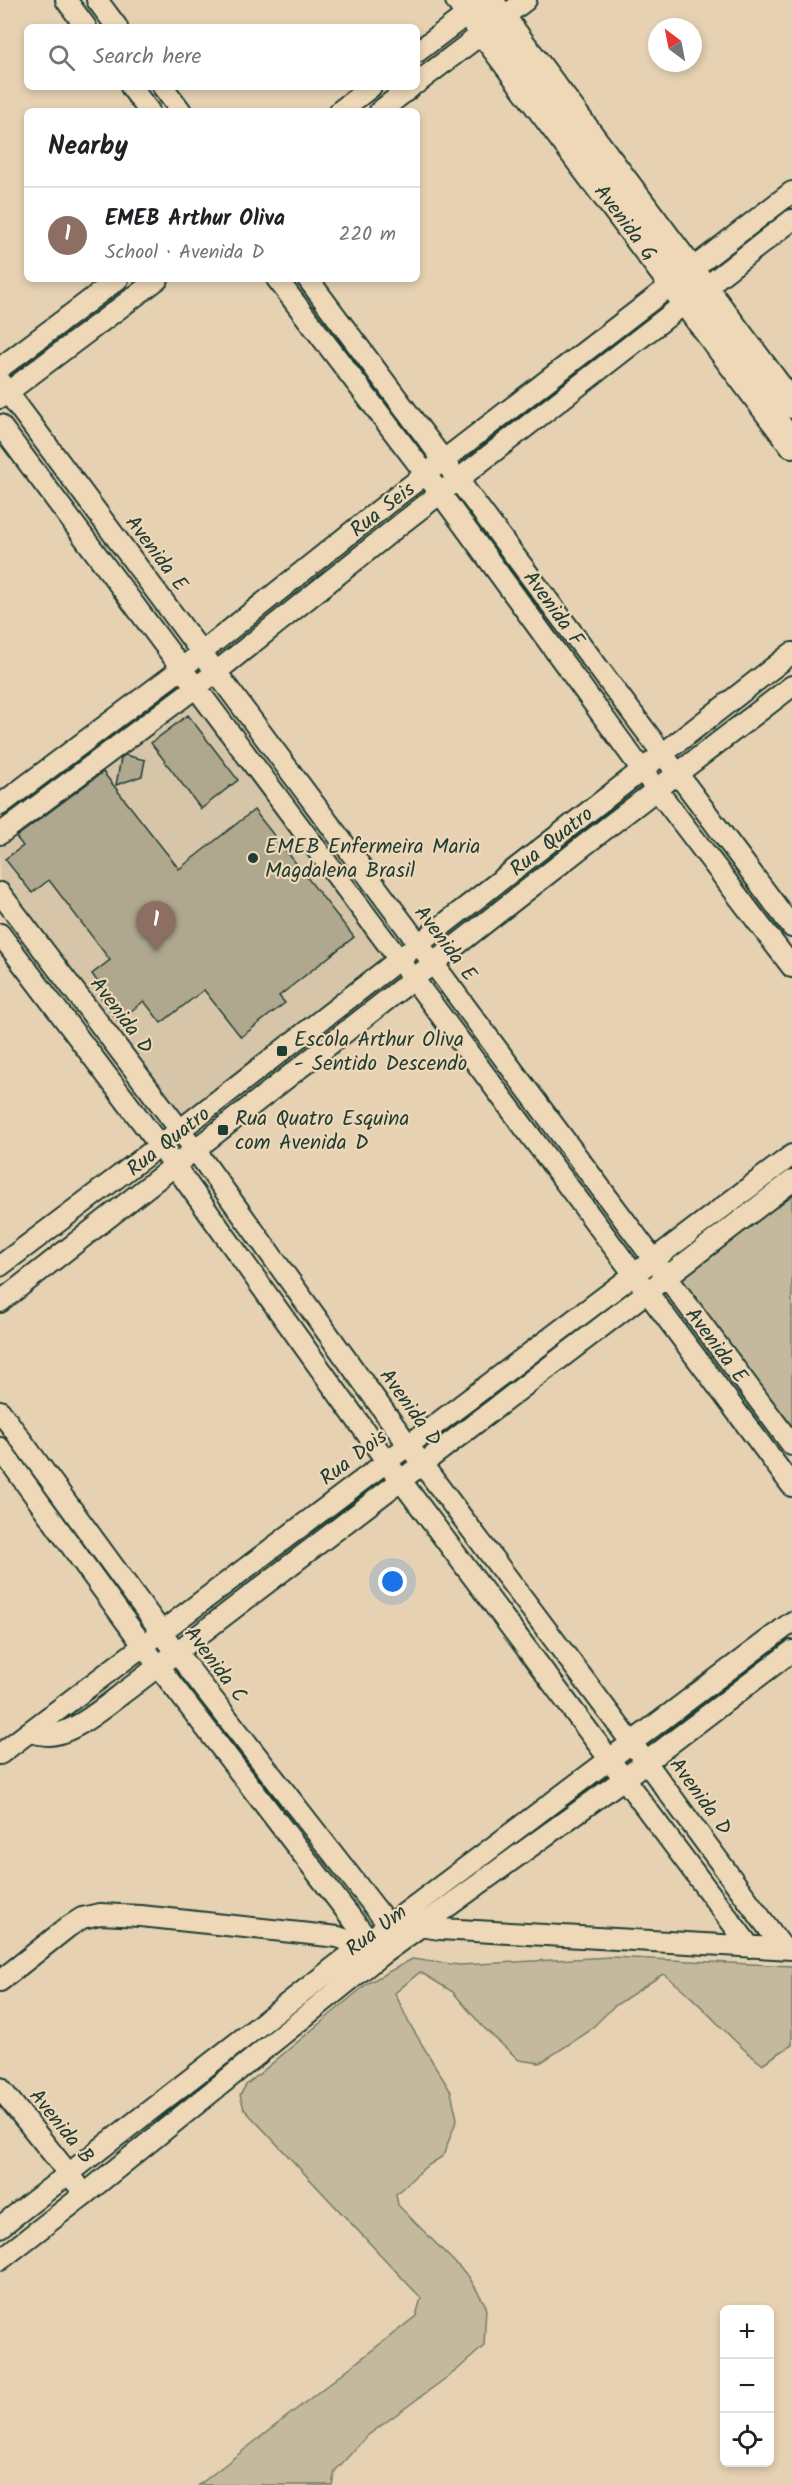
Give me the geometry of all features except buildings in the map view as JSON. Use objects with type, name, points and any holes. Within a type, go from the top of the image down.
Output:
[{"type":"street","points":[[66,0],[84,24]]},
{"type":"street","points":[[97,0],[115,24]]},
{"type":"street","points":[[420,50],[482,10],[525,0]]},
{"type":"street","points":[[420,80],[482,10]]},
{"type":"street","name":"Avenida G","points":[[482,10],[688,287],[792,444]]},
{"type":"street","points":[[133,90],[147,108]]},
{"type":"street","points":[[165,90],[180,108]]},
{"type":"street","points":[[344,108],[367,90]]},
{"type":"street","points":[[384,108],[407,90]]},
{"type":"street","name":"Rua Seis","points":[[0,834],[215,673],[458,479],[688,287],[792,192]]},
{"type":"street","name":"Rua Seis","points":[[0,805],[181,669],[425,474],[688,287],[792,220]]},
{"type":"street","points":[[0,368],[114,282]]},
{"type":"street","points":[[3,391],[154,282]]},
{"type":"street","name":"Avenida F","points":[[278,282],[440,493],[642,770],[658,788],[792,967]]},
{"type":"street","name":"Avenida F","points":[[310,282],[792,927]]},
{"type":"street","name":"Avenida G","points":[[688,287],[792,405]]},
{"type":"street","name":"Avenida E","points":[[3,391],[792,1444]]},
{"type":"street","name":"Avenida E","points":[[0,425],[792,1486]]},
{"type":"street","name":"Rua Quatro","points":[[0,1266],[180,1130],[792,653]]},
{"type":"street","name":"Rua Quatro","points":[[0,1302],[792,686]]},
{"type":"street","name":"Avenida D","points":[[0,893],[195,1150],[422,1464],[787,1949]]},
{"type":"street","points":[[0,934],[175,1166],[387,1462],[750,1947]]},
{"type":"street","name":"Rua Dois","points":[[3,1744],[29,1732],[792,1155]]},
{"type":"street","points":[[29,1732],[48,1735],[61,1733],[76,1725],[158,1666],[792,1181]]},
{"type":"street","name":"Avenida C","points":[[0,1411],[176,1652],[403,1927]]},
{"type":"street","points":[[751,1431],[771,1416]]},
{"type":"street","points":[[0,1448],[158,1666],[273,1813],[371,1951]]},
{"type":"street","name":"Rua Um","points":[[0,2227],[403,1927],[611,1759],[792,1622]]},
{"type":"street","name":"Rua Um","points":[[403,1927],[625,1778],[792,1651]]},
{"type":"street","points":[[0,1981],[68,1927],[82,1918],[100,1914],[141,1916],[338,1937],[371,1951]]},
{"type":"street","points":[[403,1927],[787,1949]]},
{"type":"street","name":"Rua Um","points":[[0,2260],[86,2194],[371,1951]]},
{"type":"street","name":"Avenida B","points":[[0,2088],[86,2194]]},
{"type":"shaded area","points":[[194,696],[394,959],[179,1126],[0,880],[0,845]]},
{"type":"shaded area","points":[[792,1181],[792,1444],[667,1276]]},
{"type":"shaded area","points":[[611,1957],[792,1966],[792,2045],[762,2064],[737,2043],[677,1984],[663,1974],[613,2007],[588,2032],[540,2063],[519,2060],[482,2026],[453,1992],[420,1972],[395,1993],[409,2023],[451,2092],[457,2119],[443,2156],[424,2168],[396,2194],[398,2205],[469,2277],[486,2306],[484,2346],[457,2370],[367,2436],[335,2471],[332,2485],[199,2485],[416,2316],[421,2298],[244,2109],[240,2095],[246,2085],[368,1983],[412,1959],[459,1965]]},
{"type":"place","name":"EMEB Enfermeira Maria Magdalena Brasil","points":[[253,858]]},
{"type":"place","name":"EMEB Arthur Oliva","points":[[156,951]]},
{"type":"place","name":"Escola Arthur Oliva - Sentido Descendo","points":[[282,1051]]},
{"type":"place","name":"Rua Quatro Esquina com Avenida D","points":[[223,1130]]}]
